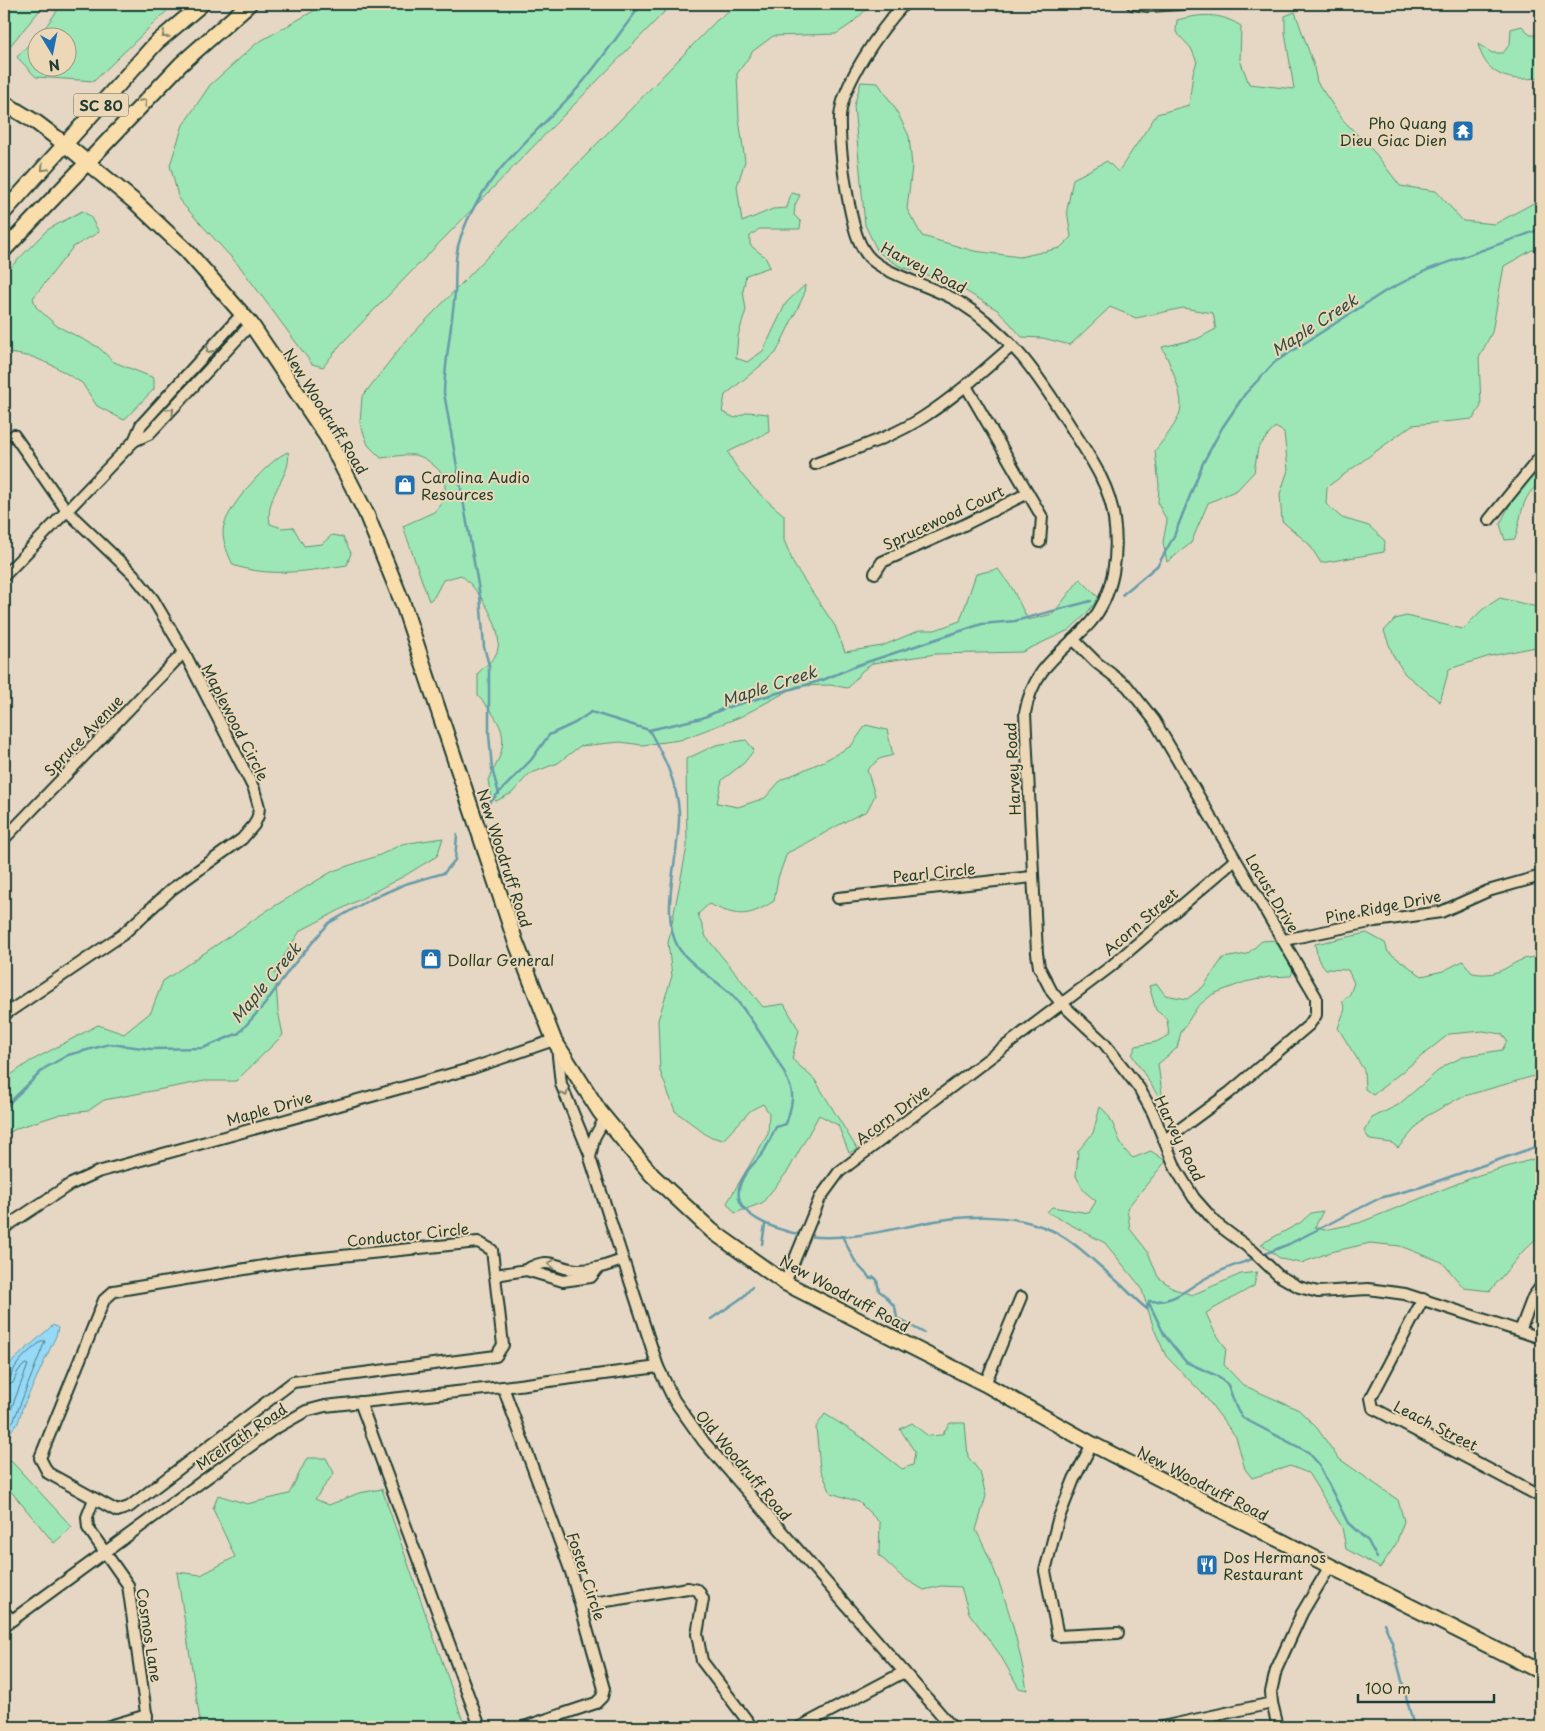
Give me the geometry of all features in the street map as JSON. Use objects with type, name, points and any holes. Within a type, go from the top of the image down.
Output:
[{"type":"main road","name":"SC 80","points":[[4,250],[156,43],[202,4]]},
{"type":"main road","name":"SC 80","points":[[4,212],[76,154],[249,4]]},
{"type":"main road","name":"New Woodruff Road","points":[[4,102],[37,123],[167,231],[247,319],[327,438],[370,521],[402,604],[515,940],[555,1043],[605,1118],[652,1176],[712,1231],[784,1283],[985,1384],[1092,1444],[1541,1672]]},
{"type":"street","name":"Harvey Road","points":[[904,4],[855,74],[845,96],[840,116],[848,197],[858,240],[872,260],[956,300],[985,320],[1012,346],[1040,377],[1095,465],[1110,498],[1116,540],[1112,575],[1098,612],[1041,671],[1030,691],[1024,713],[1037,953],[1045,979],[1062,1004],[1097,1036],[1122,1065],[1148,1105],[1165,1140],[1176,1169],[1194,1198],[1217,1224],[1253,1251],[1288,1282],[1311,1290],[1330,1292],[1384,1290],[1423,1299],[1541,1338]]},
{"type":"street","points":[[1132,4],[1148,6],[1182,4]]},
{"type":"street","points":[[4,576],[134,441],[141,425],[247,319]]},
{"type":"street","points":[[816,464],[882,437],[924,417],[966,386],[1012,346]]},
{"type":"street","points":[[966,386],[1042,517],[1040,542]]},
{"type":"street","name":"Maplewood Circle","points":[[4,1014],[122,935],[172,888],[242,839],[254,825],[258,807],[254,789],[184,652],[144,586],[67,511],[14,435]]},
{"type":"street","points":[[1489,520],[1541,456]]},
{"type":"street","name":"Sprucewood Court","points":[[875,573],[882,562],[962,526],[1028,492]]},
{"type":"street","name":"Locust Drive","points":[[1072,638],[1097,663],[1127,686],[1146,708],[1316,997],[1318,1009],[1313,1020],[1229,1093],[1165,1140]]},
{"type":"street","name":"Spruce Avenue","points":[[4,839],[184,652]]},
{"type":"street","name":"Acorn Street","points":[[1062,1004],[1110,967],[1235,860]]},
{"type":"street","name":"Pearl Circle","points":[[838,898],[1032,876]]},
{"type":"street","name":"Pine Ridge Drive","points":[[1284,940],[1375,922],[1441,912],[1488,891],[1541,876]]},
{"type":"street","name":"Acorn Drive","points":[[784,1283],[820,1198],[839,1172],[1062,1004]]},
{"type":"street","name":"Old Woodruff Road","points":[[555,1043],[562,1084],[589,1152],[622,1260],[658,1367],[674,1400],[704,1442],[952,1727]]},
{"type":"street","name":"Maple Drive","points":[[4,1228],[69,1185],[98,1172],[473,1068],[555,1043]]},
{"type":"street","points":[[589,1152],[605,1118]]},
{"type":"street","name":"Conductor Circle","points":[[478,1242],[492,1250],[496,1275],[503,1346],[496,1356],[293,1382],[129,1507],[117,1511],[94,1499],[48,1473],[40,1458],[104,1300],[114,1291],[293,1261],[478,1242]]},
{"type":"street","points":[[496,1275],[526,1270],[534,1265],[553,1262],[578,1270],[598,1268],[622,1260]]},
{"type":"street","points":[[526,1270],[563,1281],[591,1277],[598,1268]]},
{"type":"street","points":[[1520,1331],[1533,1296],[1541,1286]]},
{"type":"street","points":[[985,1384],[1021,1297]]},
{"type":"street","name":"Leach Street","points":[[1423,1299],[1371,1398],[1372,1408],[1541,1496]]},
{"type":"street","name":"Mcelrath Road","points":[[8,1623],[288,1419],[325,1406],[503,1387],[658,1367]]},
{"type":"street","name":"Foster Circle","points":[[503,1387],[549,1510],[581,1605],[604,1685],[602,1697],[596,1703],[524,1727]]},
{"type":"street","points":[[360,1402],[480,1727]]},
{"type":"street","points":[[1092,1444],[1074,1479],[1058,1520],[1045,1571],[1058,1636],[1118,1632]]},
{"type":"street","points":[[94,1499],[87,1517],[88,1528],[106,1552]]},
{"type":"street","name":"Cosmos Lane","points":[[106,1552],[128,1586],[148,1727]]},
{"type":"street","points":[[1278,1727],[1271,1692],[1276,1670],[1302,1613],[1330,1566]]},
{"type":"street","points":[[581,1605],[688,1588],[698,1590],[703,1599],[697,1634],[702,1661],[752,1727]]},
{"type":"street","points":[[4,1612],[8,1623]]},
{"type":"street","points":[[800,1727],[904,1672]]},
{"type":"street","points":[[1162,1727],[1272,1704]]},
{"type":"street","points":[[106,1727],[147,1715]]},
{"type":"green space","points":[[4,4],[45,4],[4,53]]},
{"type":"green space","points":[[62,4],[174,4],[94,81],[50,78],[78,78],[78,28],[44,28]]},
{"type":"green space","points":[[326,4],[672,4],[341,344],[323,367],[312,364],[241,268],[179,200],[170,165],[183,125],[210,85],[257,43]]},
{"type":"green space","points":[[741,4],[835,4],[837,8],[846,6],[845,4],[872,4],[851,24],[836,34],[773,36],[753,51],[737,74],[739,119],[745,161],[737,186],[742,222],[773,209],[787,208],[791,193],[800,195],[795,205],[794,215],[801,222],[800,229],[759,229],[750,236],[750,245],[765,257],[770,267],[746,275],[743,291],[746,310],[738,336],[736,358],[747,362],[763,351],[786,303],[805,285],[804,295],[776,353],[725,395],[722,412],[735,418],[748,412],[768,414],[769,432],[728,452],[745,479],[784,515],[784,540],[794,565],[835,626],[845,652],[882,646],[920,630],[935,630],[960,621],[976,574],[998,569],[1012,588],[1028,620],[1053,614],[1080,579],[1099,598],[1069,630],[1022,652],[936,654],[873,663],[862,671],[848,688],[830,685],[797,686],[740,717],[680,740],[642,745],[620,742],[580,746],[558,763],[529,774],[512,793],[496,801],[491,797],[488,780],[500,755],[502,736],[495,718],[478,696],[478,673],[495,656],[498,647],[495,624],[483,601],[461,575],[443,580],[434,597],[429,601],[403,526],[434,512],[446,498],[444,475],[428,461],[416,455],[381,458],[368,445],[360,423],[362,397],[403,344],[717,20]]},
{"type":"green space","points":[[1535,4],[1541,4],[1541,77],[1519,79],[1501,75],[1487,64],[1478,44],[1492,53],[1503,53],[1510,44],[1511,29],[1522,26],[1530,35],[1538,35]]},
{"type":"green space","points":[[1295,12],[1313,63],[1317,82],[1343,120],[1376,154],[1400,186],[1436,191],[1463,221],[1495,224],[1541,199],[1541,250],[1532,250],[1504,266],[1492,332],[1479,358],[1481,406],[1473,419],[1412,425],[1327,487],[1326,504],[1342,518],[1369,526],[1385,541],[1384,552],[1321,563],[1309,544],[1282,521],[1280,494],[1288,470],[1284,432],[1275,427],[1258,448],[1254,472],[1237,490],[1208,503],[1191,543],[1167,562],[1163,542],[1167,521],[1158,503],[1159,485],[1155,451],[1178,418],[1181,400],[1162,347],[1197,339],[1216,329],[1213,313],[1183,308],[1136,318],[1110,307],[1070,345],[1043,338],[1022,337],[999,311],[954,284],[899,266],[878,252],[865,225],[854,106],[861,82],[878,83],[895,108],[909,136],[912,166],[907,209],[922,236],[974,251],[1020,257],[1060,248],[1071,237],[1067,210],[1073,179],[1107,161],[1118,172],[1157,114],[1189,105],[1193,73],[1197,62],[1191,48],[1176,32],[1177,20],[1210,15],[1233,21],[1241,26],[1240,60],[1249,84],[1294,89],[1285,32],[1285,16]]},
{"type":"green space","points":[[28,45],[28,69],[17,57]]},
{"type":"green space","points":[[82,211],[90,216],[99,232],[73,247],[33,298],[36,307],[57,326],[98,347],[114,362],[154,378],[154,389],[124,420],[97,406],[82,383],[54,366],[33,357],[4,352],[4,274],[47,230]]},
{"type":"green space","points":[[288,452],[286,469],[271,503],[269,513],[270,524],[282,528],[293,527],[304,546],[322,544],[332,535],[343,537],[351,553],[347,565],[304,571],[275,572],[247,569],[233,565],[224,540],[225,522],[249,486],[270,464]]},
{"type":"green space","points":[[1541,466],[1541,484],[1529,493],[1515,539],[1505,540],[1500,524],[1513,498]]},
{"type":"green space","points":[[1500,598],[1541,608],[1541,646],[1490,656],[1449,669],[1440,702],[1405,674],[1393,655],[1384,631],[1395,619],[1406,616],[1463,629],[1483,609]]},
{"type":"green space","points":[[866,725],[887,730],[893,755],[879,759],[867,770],[875,795],[867,811],[787,853],[778,878],[774,901],[765,907],[742,914],[709,904],[698,914],[706,937],[763,1007],[784,1004],[799,1030],[792,1059],[815,1080],[857,1149],[849,1153],[838,1125],[819,1115],[788,1171],[762,1203],[735,1213],[727,1203],[768,1134],[769,1113],[763,1104],[751,1110],[723,1140],[708,1136],[675,1111],[660,1071],[658,1020],[672,976],[668,943],[687,847],[686,759],[716,745],[746,740],[754,750],[744,763],[722,780],[717,803],[738,807],[765,798],[781,780],[824,761],[851,746]]},
{"type":"green space","points":[[443,838],[437,856],[404,876],[300,931],[275,970],[278,1011],[283,1035],[236,1081],[205,1081],[104,1100],[88,1111],[61,1114],[20,1127],[4,1135],[4,1080],[29,1062],[98,1025],[124,1034],[151,1012],[163,981],[268,910],[333,871],[380,855],[402,844]]},
{"type":"green space","points":[[1367,933],[1385,943],[1388,952],[1422,976],[1443,971],[1463,961],[1472,973],[1492,973],[1519,961],[1535,957],[1541,962],[1541,1074],[1461,1097],[1425,1117],[1398,1148],[1392,1143],[1370,1140],[1364,1131],[1372,1118],[1398,1105],[1444,1066],[1465,1056],[1502,1050],[1507,1041],[1502,1034],[1483,1031],[1449,1034],[1373,1095],[1365,1089],[1364,1070],[1338,1028],[1345,1009],[1342,1001],[1350,994],[1354,983],[1348,970],[1326,969],[1318,959],[1315,944]]},
{"type":"green space","points":[[1278,940],[1294,967],[1291,976],[1269,977],[1245,982],[1213,994],[1198,1006],[1181,1032],[1177,1048],[1158,1064],[1162,1094],[1159,1097],[1132,1055],[1136,1046],[1156,1042],[1169,1035],[1167,1019],[1156,1010],[1149,986],[1157,984],[1165,995],[1187,999],[1203,987],[1223,958],[1247,954],[1262,941]]},
{"type":"green space","points":[[1100,1107],[1110,1118],[1123,1147],[1133,1158],[1151,1151],[1166,1161],[1127,1208],[1130,1229],[1148,1252],[1158,1277],[1174,1289],[1192,1295],[1241,1274],[1257,1272],[1254,1286],[1206,1313],[1214,1331],[1226,1348],[1224,1365],[1243,1385],[1299,1410],[1317,1428],[1338,1458],[1398,1500],[1404,1521],[1396,1544],[1380,1568],[1346,1549],[1342,1527],[1308,1473],[1290,1466],[1252,1478],[1245,1469],[1236,1437],[1204,1395],[1166,1356],[1154,1329],[1141,1287],[1105,1243],[1047,1212],[1052,1207],[1089,1213],[1096,1201],[1084,1191],[1076,1176],[1078,1151],[1093,1133]]},
{"type":"green space","points":[[1541,1157],[1541,1234],[1524,1250],[1490,1291],[1464,1288],[1442,1262],[1400,1246],[1370,1243],[1331,1252],[1301,1263],[1281,1259],[1261,1244],[1300,1223],[1311,1213],[1323,1211],[1315,1227],[1324,1230],[1359,1223],[1479,1175]]},
{"type":"green space","points":[[825,1414],[860,1436],[902,1469],[913,1465],[915,1452],[900,1429],[912,1423],[928,1436],[942,1435],[950,1423],[965,1423],[968,1457],[980,1472],[986,1496],[976,1530],[994,1569],[1008,1608],[1027,1690],[1019,1688],[999,1653],[969,1613],[961,1587],[941,1586],[924,1590],[902,1577],[879,1555],[880,1523],[859,1502],[831,1493],[820,1468],[816,1427]]},
{"type":"green space","points":[[307,1458],[326,1458],[334,1473],[315,1499],[329,1505],[359,1493],[382,1489],[465,1727],[201,1727],[177,1572],[201,1575],[235,1557],[213,1509],[218,1495],[247,1504],[289,1494]]},
{"type":"green space","points":[[11,1461],[72,1527],[54,1543],[4,1483],[4,1466]]},
{"type":"water","points":[[53,1325],[58,1328],[56,1336],[22,1409],[18,1423],[9,1433],[4,1432],[4,1391],[7,1366]]},
{"type":"waterway","points":[[499,794],[492,769],[489,734],[489,665],[484,647],[480,596],[444,393],[455,292],[457,250],[470,214],[495,175],[584,81],[642,4]]},
{"type":"waterway","name":"Maple Creek","points":[[1122,595],[1158,565],[1174,536],[1203,463],[1222,428],[1245,394],[1275,362],[1384,292],[1427,270],[1541,229]]},
{"type":"waterway","name":"Maple Creek","points":[[485,807],[531,760],[549,735],[575,723],[591,712],[649,730],[702,718],[725,708],[823,680],[858,665],[982,624],[1015,621],[1091,601]]},
{"type":"waterway","points":[[649,730],[668,769],[678,801],[679,828],[670,902],[670,920],[673,936],[685,956],[736,999],[784,1072],[792,1094],[786,1124],[776,1127],[764,1151],[741,1182],[739,1194],[741,1204],[748,1212],[768,1225],[802,1235]]},
{"type":"waterway","name":"Maple Creek","points":[[4,1108],[45,1068],[68,1055],[110,1044],[151,1049],[203,1048],[239,1033],[265,1004],[289,970],[329,923],[369,900],[405,884],[444,873],[455,860],[457,835]]},
{"type":"waterway","points":[[1262,1255],[1289,1244],[1380,1198],[1421,1187],[1541,1145]]},
{"type":"waterway","points":[[807,1236],[850,1236],[969,1217],[1019,1220],[1036,1224],[1059,1234],[1090,1257],[1147,1309],[1149,1301]]},
{"type":"waterway","points":[[762,1244],[765,1225]]},
{"type":"waterway","points":[[842,1236],[856,1263],[871,1279],[874,1277],[877,1280],[879,1291],[895,1307],[897,1318],[924,1333]]},
{"type":"waterway","points":[[1149,1301],[1173,1298],[1213,1274],[1255,1258]]},
{"type":"waterway","points":[[711,1319],[743,1297],[752,1287]]},
{"type":"waterway","points":[[1149,1303],[1165,1336],[1186,1362],[1217,1376],[1228,1385],[1236,1407],[1243,1418],[1308,1452],[1318,1463],[1348,1523],[1368,1541],[1377,1558]]},
{"type":"waterway","points":[[1384,1623],[1392,1642],[1414,1727]]},
{"type":"place","name":"Pho Quang Dieu Giac Dien","points":[[1463,131]]},
{"type":"place","name":"Carolina Audio Resources","points":[[405,485]]},
{"type":"place","name":"Dollar General","points":[[431,959]]},
{"type":"place","name":"Dos Hermanos Restaurant","points":[[1207,1565]]}]
